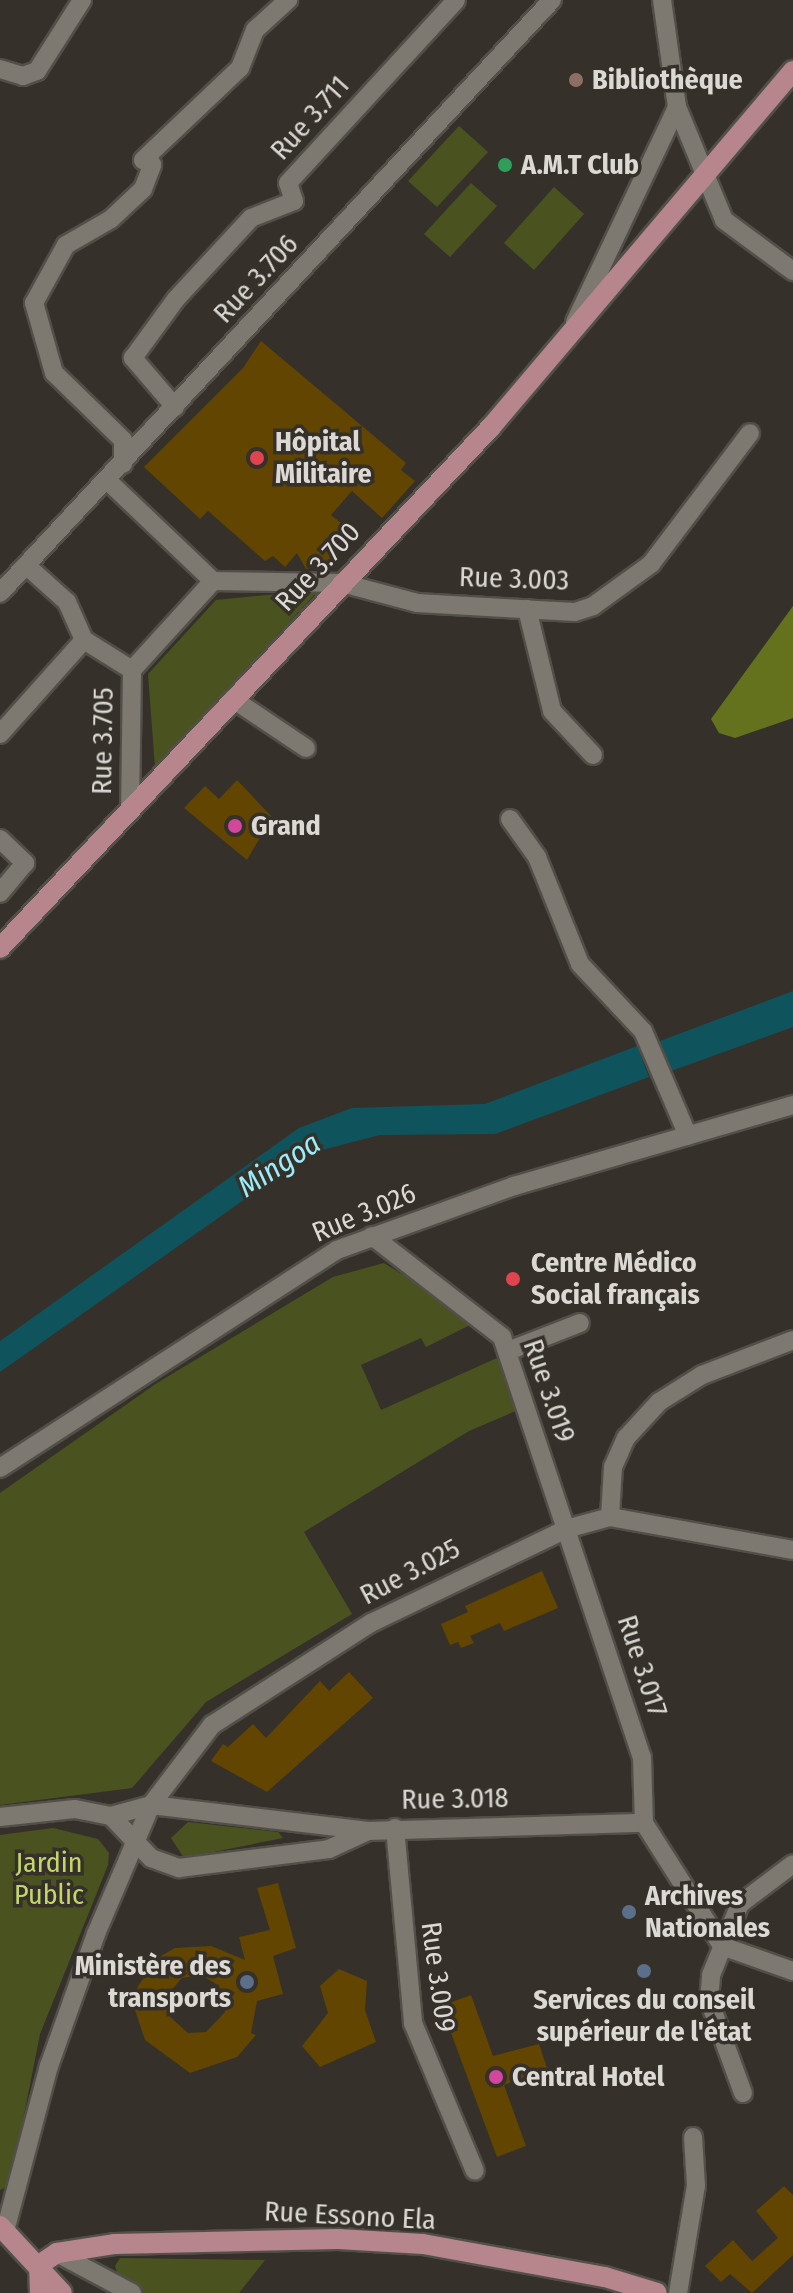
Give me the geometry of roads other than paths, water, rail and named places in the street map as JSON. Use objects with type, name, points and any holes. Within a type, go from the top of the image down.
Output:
[{"type":"main road","name":"Rue 3.700","points":[[0,948],[491,427],[574,323],[793,71]]},
{"type":"main road","points":[[2,2228],[48,2259],[62,2293]]},
{"type":"main road","name":"Rue Essono Ela","points":[[48,2259],[180,2240],[423,2244],[605,2277],[657,2293]]},
{"type":"main road","points":[[40,2293],[48,2259]]},
{"type":"street","points":[[0,69],[23,76],[37,71],[82,0]]},
{"type":"street","points":[[123,464],[123,440],[54,373],[34,303],[66,245],[111,219],[143,189],[152,165],[143,160],[240,68],[255,30],[288,0]]},
{"type":"street","name":"Rue 3.711","points":[[175,407],[133,358],[176,299],[251,218],[294,201],[288,183],[456,0]]},
{"type":"street","name":"Rue 3.706","points":[[0,593],[109,482],[552,0]]},
{"type":"street","points":[[662,0],[677,107],[724,220],[793,271]]},
{"type":"street","points":[[574,323],[677,107]]},
{"type":"street","name":"Rue 3.003","points":[[213,581],[342,583],[417,603],[575,612],[624,587],[651,564],[750,433]]},
{"type":"street","points":[[109,482],[213,581]]},
{"type":"street","points":[[0,734],[84,640],[67,602],[27,566]]},
{"type":"street","name":"Rue 3.705","points":[[130,812],[132,670],[213,581]]},
{"type":"street","points":[[527,609],[552,711],[593,755]]},
{"type":"street","name":"Rue 3.705","points":[[84,640],[132,670]]},
{"type":"street","points":[[233,699],[306,748]]},
{"type":"street","points":[[510,819],[537,857],[580,964],[643,1031],[688,1136]]},
{"type":"street","points":[[0,839],[25,863],[0,893]]},
{"type":"street","name":"Rue 3.026","points":[[0,1468],[337,1250],[372,1236],[793,1105]]},
{"type":"street","name":"Rue 3.019","points":[[372,1236],[493,1326],[508,1351],[566,1529]]},
{"type":"street","points":[[508,1351],[580,1323]]},
{"type":"street","points":[[610,1517],[613,1467],[626,1438],[659,1402],[702,1375],[793,1340]]},
{"type":"street","name":"Rue 3.025","points":[[2,2228],[49,2066],[151,1805],[212,1725],[371,1623],[566,1529],[610,1517],[793,1550]]},
{"type":"street","name":"Rue 3.017","points":[[566,1529],[642,1757],[644,1823]]},
{"type":"street","points":[[0,1817],[75,1809],[111,1816],[151,1805],[368,1831]]},
{"type":"street","points":[[111,1816],[135,1846]]},
{"type":"street","points":[[644,1823],[722,1946],[793,1971]]},
{"type":"street","name":"Rue 3.018","points":[[135,1846],[166,1864],[195,1869],[329,1849],[368,1831],[395,1828],[644,1823]]},
{"type":"street","name":"Rue 3.009","points":[[395,1828],[413,2023],[475,2171]]},
{"type":"street","points":[[743,2093],[709,2000],[722,1946],[740,1904],[793,1864]]},
{"type":"street","points":[[678,2293],[696,2186],[693,2137]]},
{"type":"street","points":[[48,2259],[132,2293]]},
{"type":"water","points":[[793,991],[793,1027],[671,1071],[660,1041]]},
{"type":"water","name":"Mingoa","points":[[637,1046],[649,1077],[495,1134],[380,1135],[310,1153],[0,1372],[0,1341],[299,1128],[352,1108],[485,1104]]},
{"type":"place","name":"Bibliothèque","points":[[576,80]]},
{"type":"place","name":"A.M.T Club","points":[[505,165]]},
{"type":"place","name":"Hôpital Militaire","points":[[257,458]]},
{"type":"place","name":"Grand","points":[[235,826]]},
{"type":"place","name":"Centre Médico Social français","points":[[513,1279]]},
{"type":"place","name":"Archives Nationales","points":[[629,1912]]},
{"type":"place","name":"Services du conseil supérieur de l'état","points":[[644,1971]]},
{"type":"place","name":"Ministère des transports","points":[[247,1982]]},
{"type":"place","name":"Central Hotel","points":[[496,2077]]},
{"type":"park label","name":"Jardin Public","points":[[49,1879]]}]
